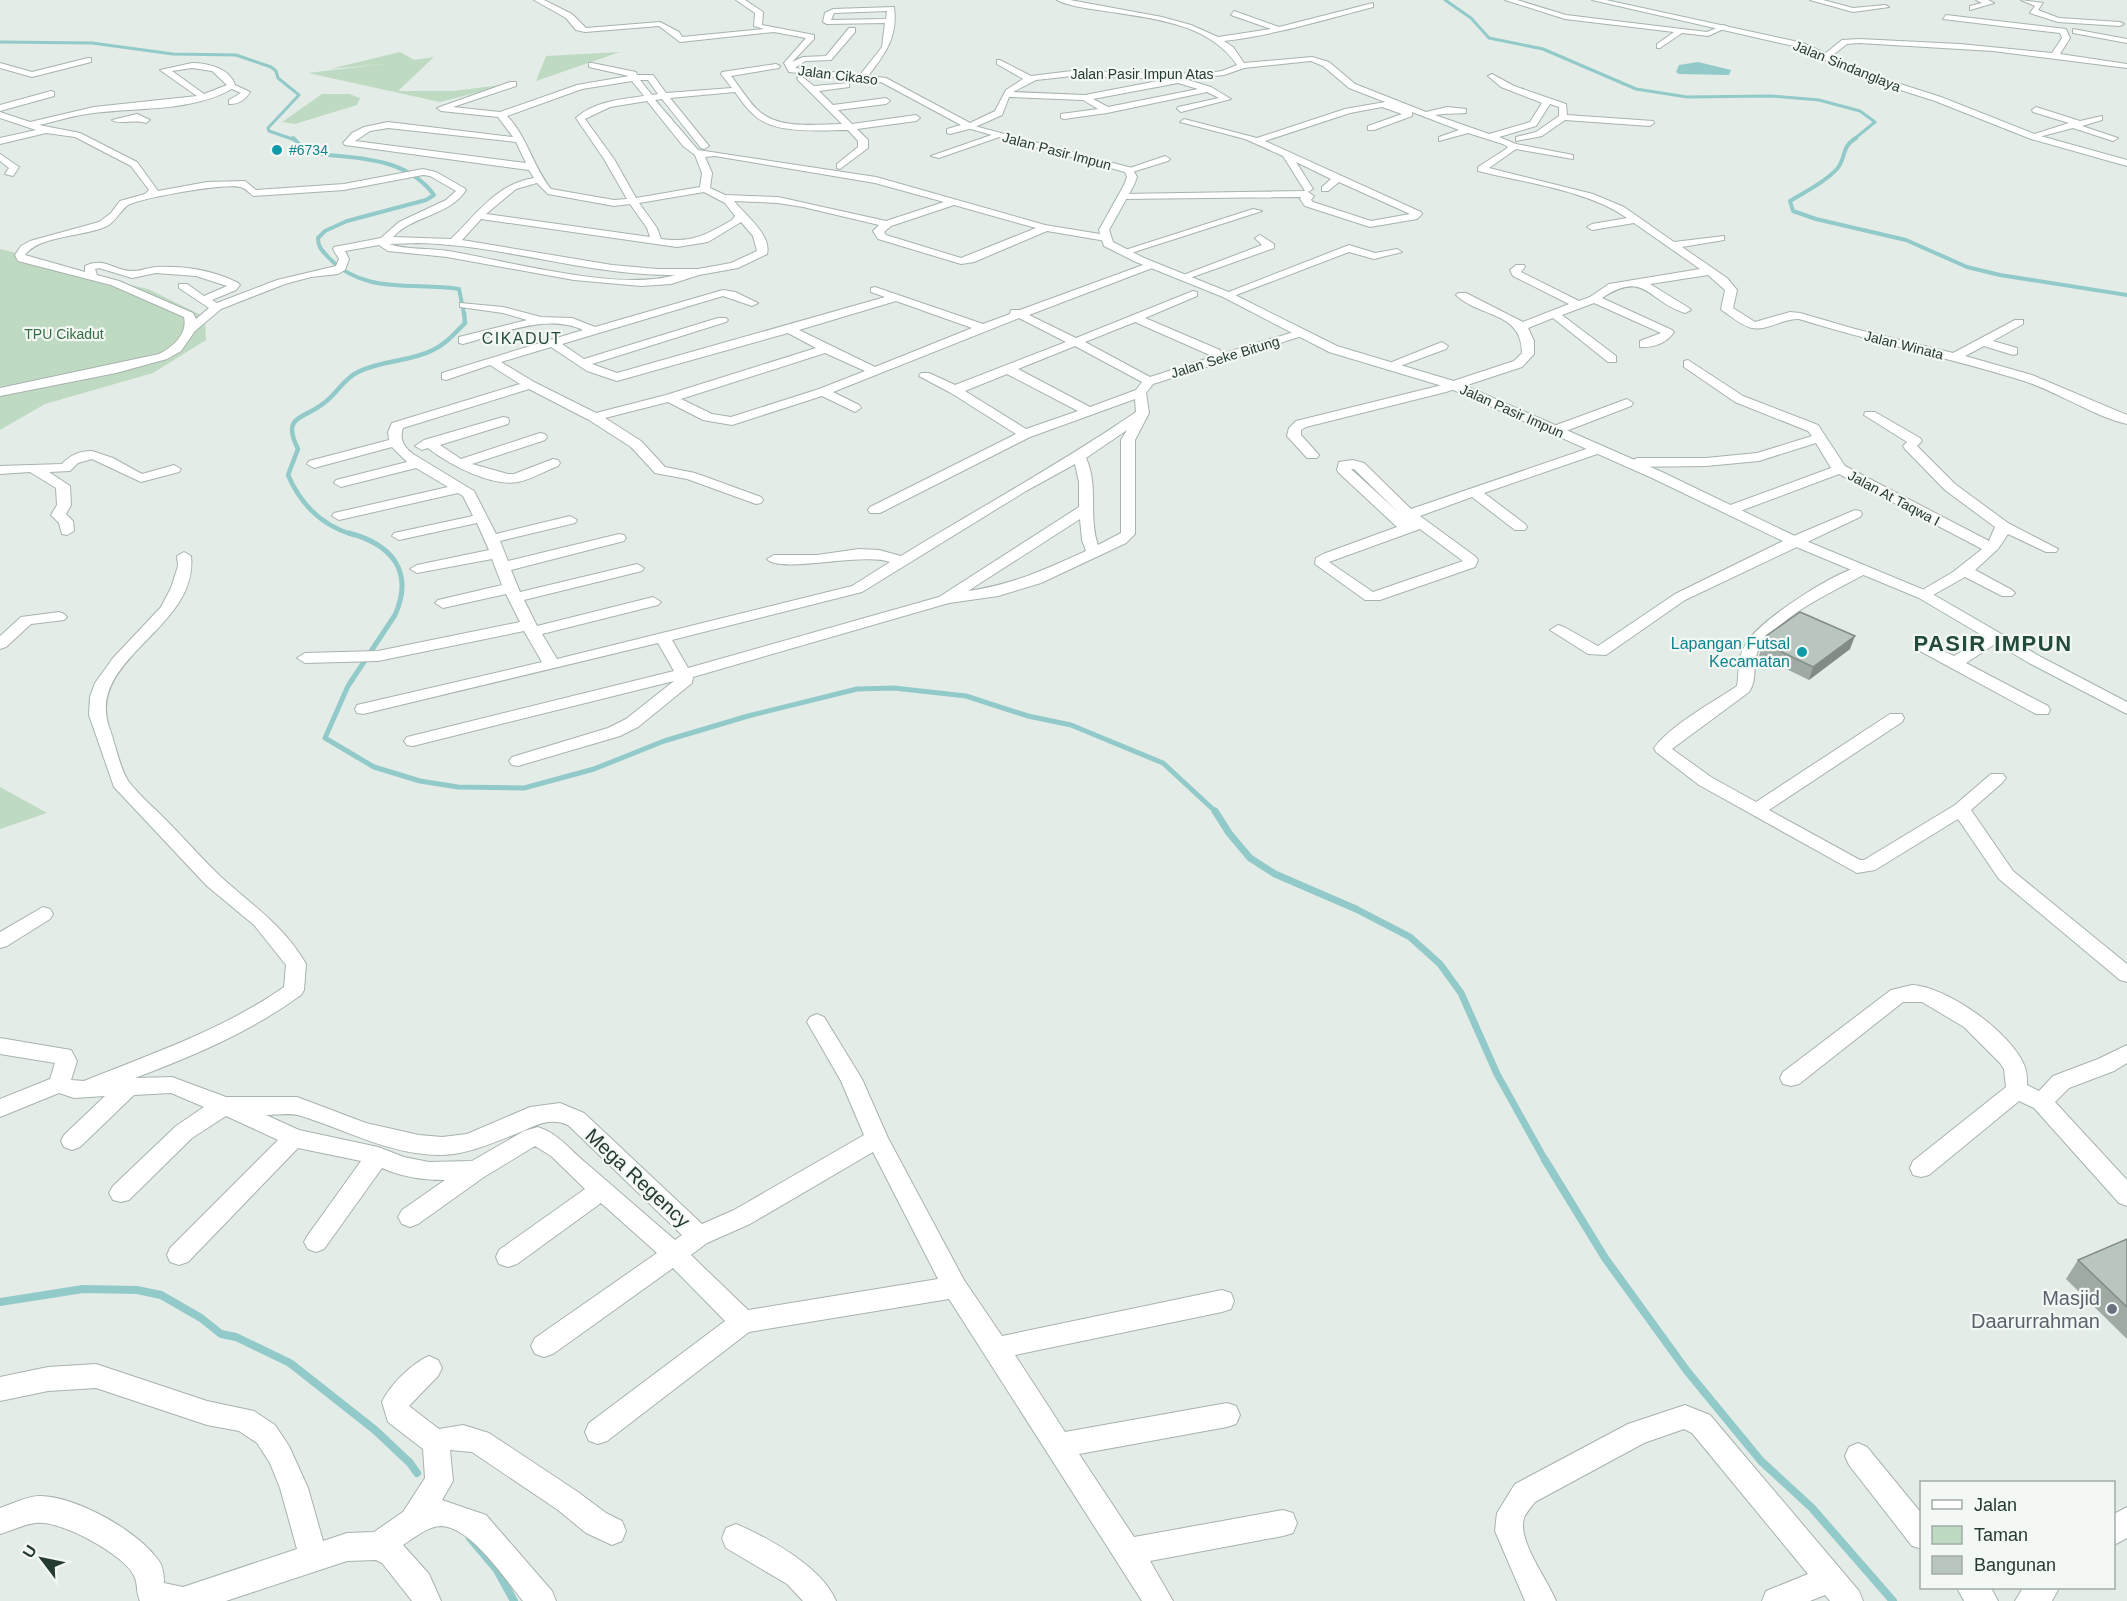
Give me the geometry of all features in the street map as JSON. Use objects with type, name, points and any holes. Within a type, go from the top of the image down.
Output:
[{"type":"street","points":[[538,0],[569,16],[582,30],[660,24],[676,34],[692,51]]},
{"type":"street","name":"Jalan Cikaso","points":[[740,0],[759,12],[758,26],[811,38],[790,59],[789,68],[796,71],[883,80],[947,116],[970,126]]},
{"type":"street","name":"Jalan Pasir Impun Atas","points":[[950,131],[970,126],[999,113],[1012,88],[1030,79],[1086,72],[1200,77],[1228,73],[1242,66],[1235,52],[1218,39],[1202,31],[1171,22],[1061,0]]},
{"type":"street","points":[[1509,0],[1565,17],[1599,22],[1710,34],[1724,27]]},
{"type":"street","name":"Jalan Sindanglaya","points":[[1596,0],[1800,45],[1866,76],[1938,99],[2034,137],[2127,163]]},
{"type":"street","points":[[1814,0],[1853,10],[1885,8]]},
{"type":"street","points":[[1825,3],[1847,0]]},
{"type":"street","points":[[1973,8],[1992,4],[1980,0]]},
{"type":"street","points":[[2025,0],[2040,5],[2033,11],[2058,20],[2120,24]]},
{"type":"street","points":[[863,77],[886,47],[891,21],[890,4],[833,11],[829,16],[827,22],[830,23],[891,21]]},
{"type":"street","points":[[1218,39],[1254,35],[1370,5]]},
{"type":"street","points":[[1234,14],[1279,29]]},
{"type":"street","points":[[829,16],[858,15]]},
{"type":"street","points":[[1531,16],[1550,20],[1565,17]]},
{"type":"street","points":[[1946,17],[2083,32],[2127,41]]},
{"type":"street","points":[[1592,28],[1599,22]]},
{"type":"street","points":[[680,40],[776,30]]},
{"type":"street","points":[[789,68],[803,59],[828,58],[852,30]]},
{"type":"street","points":[[2055,55],[2066,38],[2063,31]]},
{"type":"street","points":[[1660,46],[1680,32]]},
{"type":"street","points":[[1254,35],[1267,42]]},
{"type":"street","points":[[1826,56],[1845,42],[1859,41],[1983,48],[2055,55],[2127,66]]},
{"type":"street","points":[[1242,66],[1312,59],[1326,64],[1349,93],[1426,115],[1513,146],[1570,157]]},
{"type":"street","points":[[2,61],[32,75],[88,60]]},
{"type":"street","points":[[1000,62],[1030,79]]},
{"type":"street","points":[[202,98],[197,91],[164,70],[204,64],[231,82],[227,88]]},
{"type":"street","points":[[592,65],[633,74],[686,144],[699,150],[840,166],[912,183],[1050,225]]},
{"type":"street","points":[[776,66],[726,73],[725,78],[757,114],[768,120],[792,128],[862,139]]},
{"type":"street","points":[[1492,76],[1501,85],[1563,106],[1563,117]]},
{"type":"street","points":[[513,84],[441,108],[501,115],[580,87],[650,77],[699,150],[707,173],[705,189]]},
{"type":"street","points":[[801,78],[862,139],[863,148],[840,166]]},
{"type":"street","points":[[1007,94],[1085,98],[1178,80],[1208,89],[1227,99],[1181,109]]},
{"type":"street","points":[[814,89],[846,85]]},
{"type":"street","points":[[0,141],[90,111],[202,98],[227,88],[242,90],[246,93],[232,102]]},
{"type":"street","points":[[1064,116],[1107,110],[1208,89]]},
{"type":"street","points":[[657,242],[652,228],[633,201],[609,159],[580,118],[585,112],[599,106],[735,90]]},
{"type":"street","points":[[1347,111],[1345,108],[1349,93]]},
{"type":"street","points":[[1,114],[51,94]]},
{"type":"street","points":[[1046,106],[1053,97]]},
{"type":"street","points":[[1085,98],[1107,110]]},
{"type":"street","points":[[1488,137],[1533,124],[1546,100]]},
{"type":"street","points":[[832,108],[886,101]]},
{"type":"street","points":[[1256,141],[1347,111],[1385,104],[1409,114],[1371,128]]},
{"type":"street","points":[[1426,115],[1447,110],[1463,111]]},
{"type":"street","points":[[2036,110],[2113,138]]},
{"type":"street","points":[[1,114],[40,127],[76,135],[134,164],[154,190],[148,196]]},
{"type":"street","points":[[501,115],[508,121],[539,180],[546,189],[554,193],[614,202],[705,189],[726,198],[778,200],[887,224]]},
{"type":"street","points":[[103,121],[137,117],[146,120]]},
{"type":"street","points":[[1503,142],[1535,135],[1563,117],[1650,123]]},
{"type":"street","points":[[792,128],[851,127],[916,118]]},
{"type":"street","points":[[2034,137],[2099,118]]},
{"type":"street","points":[[1184,122],[1234,133],[1256,141],[1286,154],[1417,214],[1417,215],[1365,223],[1309,204],[1305,199],[1307,193],[1286,154]]},
{"type":"street","points":[[0,135],[40,127],[80,123]]},
{"type":"street","points":[[518,140],[388,125],[367,129],[355,135],[348,142],[531,167]]},
{"type":"street","name":"Jalan Pasir Impun","points":[[970,126],[1129,170],[1130,185],[1105,234],[1108,243],[1145,263],[1227,295],[1333,349],[1453,385],[1633,464],[1794,541],[1924,595],[1995,637],[2127,709]]},
{"type":"street","points":[[1442,139],[1468,130]]},
{"type":"street","points":[[10,174],[14,167],[0,155],[2,148],[64,132]]},
{"type":"street","points":[[936,156],[1000,135]]},
{"type":"street","points":[[1513,146],[1510,151],[1481,169],[1590,196],[1620,209],[1711,271]]},
{"type":"street","points":[[720,152],[876,180],[953,203],[1050,225],[1105,234]]},
{"type":"street","points":[[1129,170],[1165,159]]},
{"type":"street","points":[[193,328],[193,320],[189,315],[114,283],[22,259],[20,255],[25,248],[46,239],[103,224],[115,215],[124,203],[148,196],[217,184],[245,184],[254,193],[324,189],[423,172],[433,174],[461,190],[458,197],[452,202],[399,225],[389,233],[383,246],[634,284],[676,280],[695,273],[752,260],[763,252],[762,244],[754,231],[726,198]]},
{"type":"street","points":[[1122,197],[1307,193],[1325,197],[1332,194],[1325,189],[1338,178]]},
{"type":"street","points":[[454,242],[496,198],[512,186],[539,180]]},
{"type":"street","points":[[964,199],[887,224],[878,231],[882,237],[961,261],[970,260],[1050,225]]},
{"type":"street","points":[[738,213],[778,200]]},
{"type":"street","points":[[1124,252],[1257,212]]},
{"type":"street","points":[[480,216],[677,244],[704,240],[736,222],[738,213]]},
{"type":"street","points":[[1592,227],[1636,220]]},
{"type":"street","points":[[1183,277],[1270,246],[1260,238]]},
{"type":"street","points":[[1673,245],[1720,238]]},
{"type":"street","points":[[0,392],[115,369],[166,356],[174,351],[206,314],[217,307],[300,276],[338,270],[344,259],[338,249],[384,241],[410,239],[454,242],[642,271],[695,273]]},
{"type":"street","points":[[1227,295],[1349,248],[1360,249],[1374,256],[1397,252]]},
{"type":"street","points":[[670,398],[704,415],[725,421],[824,392],[978,326],[1145,263]]},
{"type":"street","points":[[93,278],[89,268],[100,265],[132,274],[154,270],[192,272],[234,285],[232,288],[203,300]]},
{"type":"street","points":[[1520,267],[1515,270],[1517,274],[1579,304]]},
{"type":"street","points":[[1522,326],[1594,299],[1613,286],[1711,271]]},
{"type":"street","name":"Jalan Winata","points":[[1711,271],[1731,290],[1727,309],[1747,323],[1762,325],[1780,317],[1800,316],[1851,332],[1955,357],[2028,378],[2127,420]]},
{"type":"street","points":[[1638,281],[1685,310]]},
{"type":"street","points":[[183,286],[217,307]]},
{"type":"street","points":[[875,290],[978,326]]},
{"type":"street","points":[[446,376],[723,293],[752,303]]},
{"type":"street","points":[[955,390],[1010,370],[1193,294]]},
{"type":"street","points":[[1312,455],[1294,436],[1294,428],[1301,424],[1453,385],[1518,364],[1528,354],[1528,341],[1522,326],[1462,295]]},
{"type":"street","points":[[552,343],[583,363],[617,377],[897,297]]},
{"type":"street","points":[[1594,299],[1668,332],[1664,338],[1644,344]]},
{"type":"street","points":[[464,305],[503,310],[540,320],[572,321],[594,331]]},
{"type":"street","points":[[875,510],[1025,434],[1140,393],[1149,381],[1015,312]]},
{"type":"street","points":[[1554,314],[1612,360]]},
{"type":"street","points":[[1136,318],[1216,353]]},
{"type":"street","points":[[463,340],[540,320]]},
{"type":"street","points":[[583,363],[722,320]]},
{"type":"street","points":[[1955,357],[2019,322]]},
{"type":"street","points":[[789,329],[875,371]]},
{"type":"street","name":"Jalan Seke Bitung","points":[[1149,381],[1301,333]]},
{"type":"street","points":[[1983,342],[2013,351]]},
{"type":"street","points":[[1388,366],[1442,346]]},
{"type":"street","points":[[594,417],[670,398],[826,349]]},
{"type":"street","points":[[491,361],[530,385],[594,417],[636,444],[660,470],[690,476],[756,500]]},
{"type":"street","points":[[1633,464],[1637,462],[1706,462],[1759,458],[1821,437],[1813,428],[1739,399],[1688,364]]},
{"type":"street","points":[[1010,370],[1087,410]]},
{"type":"street","points":[[925,376],[955,390],[1025,434]]},
{"type":"street","points":[[530,385],[403,422],[394,430],[398,447],[418,464],[469,494],[495,546],[514,592],[552,665]]},
{"type":"street","points":[[824,392],[855,408]]},
{"type":"street","points":[[413,741],[684,674],[944,600],[998,591],[1036,580],[1120,540],[1128,534],[1126,505],[1128,440],[1143,413],[1140,393]]},
{"type":"street","points":[[1556,430],[1627,403]]},
{"type":"street","points":[[363,709],[850,591],[862,586],[1021,488],[1079,457],[1143,413]]},
{"type":"street","points":[[1870,415],[1916,441],[1910,446],[1950,487],[2003,526],[2051,549]]},
{"type":"street","points":[[314,464],[429,443],[503,421]]},
{"type":"street","points":[[459,464],[540,437]]},
{"type":"street","name":"Jalan At Taqwa I","points":[[1821,437],[1828,458],[1840,469],[1990,547]]},
{"type":"street","points":[[429,443],[448,459],[498,476],[516,478],[553,463]]},
{"type":"street","points":[[1408,521],[1470,558],[1470,564],[1383,595],[1370,597],[1322,564],[1321,561],[1328,557],[1472,491],[1598,449]]},
{"type":"street","points":[[0,470],[65,468],[76,458],[88,455],[112,462],[141,478],[174,469]]},
{"type":"street","points":[[1079,457],[1085,472],[1089,540],[1093,551]]},
{"type":"street","points":[[340,483],[418,464]]},
{"type":"street","points":[[32,468],[63,486],[64,505],[57,515],[66,521],[68,531]]},
{"type":"street","points":[[1730,510],[1840,469]]},
{"type":"street","points":[[339,516],[462,488]]},
{"type":"street","points":[[1472,491],[1520,527]]},
{"type":"street","points":[[944,600],[1086,508]]},
{"type":"street","points":[[1558,630],[1594,651],[1600,652],[1680,597],[1855,514]]},
{"type":"street","points":[[399,536],[481,518]]},
{"type":"street","points":[[417,569],[495,546],[570,520]]},
{"type":"street","points":[[1924,595],[1966,571],[1999,539],[2003,526]]},
{"type":"street","points":[[504,567],[619,538]]},
{"type":"street","points":[[774,558],[816,559],[859,552],[886,555],[901,561]]},
{"type":"street","points":[[86,1089],[240,1025],[294,990],[296,982],[296,964],[261,920],[214,881],[120,783],[97,715],[98,697],[103,683],[118,661],[146,634],[172,602],[179,588],[185,566],[184,556]]},
{"type":"street","points":[[442,603],[514,592],[637,568]]},
{"type":"street","points":[[1862,570],[1796,605],[1754,643],[1745,666],[1746,684],[1743,689],[1683,731],[1663,748],[1665,752],[1705,781],[1857,867],[1868,866],[1961,809],[1996,778]]},
{"type":"street","points":[[1966,571],[2007,593]]},
{"type":"street","points":[[306,658],[378,656],[532,628],[653,602]]},
{"type":"street","points":[[0,644],[27,620],[59,617]]},
{"type":"street","points":[[518,761],[598,738],[632,723],[686,680],[662,636]]},
{"type":"street","points":[[1955,663],[1995,637]]},
{"type":"street","points":[[1926,648],[2042,710]]},
{"type":"street","points":[[1756,810],[1896,718]]},
{"type":"street","points":[[1961,809],[2006,875],[2127,975]]},
{"type":"street","points":[[0,941],[43,914]]},
{"type":"street","points":[[1791,1078],[1898,995],[1917,993],[1944,1003],[1969,1020],[1993,1041],[2014,1067],[2017,1090]]},
{"type":"street","points":[[817,1022],[851,1079],[877,1139],[955,1287],[1159,1601]]},
{"type":"street","points":[[0,1046],[63,1056],[66,1061],[58,1084],[0,1108]]},
{"type":"street","points":[[2042,1101],[2061,1082],[2126,1055]]},
{"type":"street","name":"Mega Regency","points":[[58,1084],[74,1089],[172,1085],[294,1138],[378,1156],[401,1166],[429,1171],[476,1170],[532,1137],[538,1136],[545,1138],[675,1254],[699,1236],[576,1119],[560,1112],[530,1116],[508,1128],[468,1143],[442,1146],[418,1144],[363,1131],[297,1106],[223,1106]]},
{"type":"street","points":[[72,1141],[129,1087]]},
{"type":"street","points":[[2017,1090],[2042,1101],[2127,1196]]},
{"type":"street","points":[[1921,1168],[2017,1090]]},
{"type":"street","points":[[121,1193],[184,1132],[223,1106]]},
{"type":"street","points":[[179,1255],[294,1138]]},
{"type":"street","points":[[699,1236],[742,1217],[877,1139]]},
{"type":"street","points":[[316,1242],[378,1156]]},
{"type":"street","points":[[410,1217],[476,1170]]},
{"type":"street","points":[[508,1257],[603,1189]]},
{"type":"street","points":[[544,1346],[675,1254],[743,1322]]},
{"type":"street","points":[[598,1432],[743,1322],[955,1287]]},
{"type":"street","points":[[996,1348],[1222,1301]]},
{"type":"street","points":[[413,1522],[439,1481],[436,1443],[397,1413],[395,1402],[429,1368]]},
{"type":"street","points":[[0,1389],[48,1379],[96,1376],[207,1413],[245,1420],[266,1434],[280,1455],[294,1488],[314,1558]]},
{"type":"street","points":[[1059,1445],[1227,1415]]},
{"type":"street","points":[[1542,1601],[1532,1587],[1509,1531],[1511,1513],[1525,1492],[1637,1433],[1685,1417],[1701,1424],[1849,1601]]},
{"type":"street","points":[[436,1443],[448,1437],[467,1437],[480,1442],[568,1501],[596,1523],[612,1531]]},
{"type":"street","points":[[1857,1456],[1920,1534]]},
{"type":"street","points":[[0,1521],[37,1509],[62,1512],[87,1522],[128,1548],[149,1571],[151,1598],[183,1601],[233,1587],[347,1547],[378,1546],[392,1552],[419,1584],[427,1601]]},
{"type":"street","points":[[378,1546],[413,1522],[441,1513],[476,1525],[542,1601]]},
{"type":"street","points":[[2115,1530],[2127,1520]]},
{"type":"street","points":[[1126,1552],[1283,1523]]},
{"type":"street","points":[[736,1538],[797,1574],[822,1601]]},
{"type":"street","points":[[1776,1601],[1829,1579]]},
{"type":"street","points":[[1973,1589],[1984,1601]]},
{"type":"street","points":[[2029,1601],[2043,1589]]},
{"type":"green space","points":[[400,52],[414,60],[434,57],[398,91],[453,91],[510,84],[440,102],[308,73],[383,64],[330,69]]},
{"type":"green space","points":[[620,52],[536,81],[546,56]]},
{"type":"green space","points":[[322,94],[349,94],[360,98],[357,105],[295,124],[282,122]]},
{"type":"green space","name":"TPU Cikadut","points":[[0,249],[42,259],[93,277],[148,289],[205,317],[206,340],[153,373],[45,404],[0,430]]},
{"type":"green space","points":[[0,787],[47,813],[0,829]]},
{"type":"water","points":[[1698,62],[1731,70],[1729,75],[1679,74],[1676,72],[1679,65]]},
{"type":"building","points":[[1800,612],[1855,636],[1813,667],[1763,643],[1766,636]]},
{"type":"building","points":[[2127,1239],[2127,1307],[2078,1260]]},
{"type":"waterway","points":[[1445,0],[1471,18],[1489,38],[1543,49],[1636,89],[1687,97],[1771,96],[1819,100],[1860,111],[1875,122],[1853,140]]},
{"type":"waterway","points":[[0,42],[92,43],[173,54],[236,55],[271,67],[276,71],[278,78],[299,95],[268,128],[269,131],[295,140]]},
{"type":"waterway","points":[[1856,138],[1848,145],[1840,165],[1832,174],[1790,201],[1793,211],[1816,219],[1906,240],[1967,267],[2000,275],[2127,295]]},
{"type":"waterway","points":[[295,140],[303,148],[314,153],[379,161],[391,165],[415,176],[425,185],[434,195],[426,200],[347,221],[325,231],[318,238],[319,244],[329,258],[343,270],[358,277],[390,285],[459,289],[464,314]]},
{"type":"waterway","points":[[354,535],[322,520],[306,505],[293,486],[288,475],[298,449],[293,438],[293,424],[329,399],[358,372],[376,365],[415,357],[438,348],[465,323],[464,313]]},
{"type":"waterway","points":[[349,533],[364,538],[387,552],[395,561],[402,585],[395,615],[348,686],[325,738],[374,767],[420,781],[458,787],[524,788],[594,769],[664,741],[748,716],[857,689],[894,688],[966,696],[1028,716],[1071,725],[1163,763],[1215,811]]},
{"type":"waterway","points":[[1215,811],[1229,833],[1250,858],[1275,874],[1356,909],[1410,937],[1440,964],[1461,993],[1497,1074],[1546,1162]]},
{"type":"waterway","points":[[1545,1160],[1605,1258],[1687,1371],[1761,1461],[1812,1508],[1893,1601]]},
{"type":"waterway","points":[[0,1302],[83,1289],[137,1290],[161,1295],[201,1318],[221,1334],[236,1337],[290,1363],[375,1430],[410,1463],[417,1473]]},
{"type":"waterway","points":[[470,1538],[497,1570],[514,1601]]},
{"type":"place","name":"#6734","points":[[277,150]]},
{"type":"place","name":"Lapangan Futsal Kecamatan","points":[[1802,652]]},
{"type":"place","name":"Masjid Daarurrahman","points":[[2112,1309]]},
{"type":"district","name":"CIKADUT","points":[[522,338]]},
{"type":"district","name":"PASIR IMPUN","points":[[1993,643]]}]
